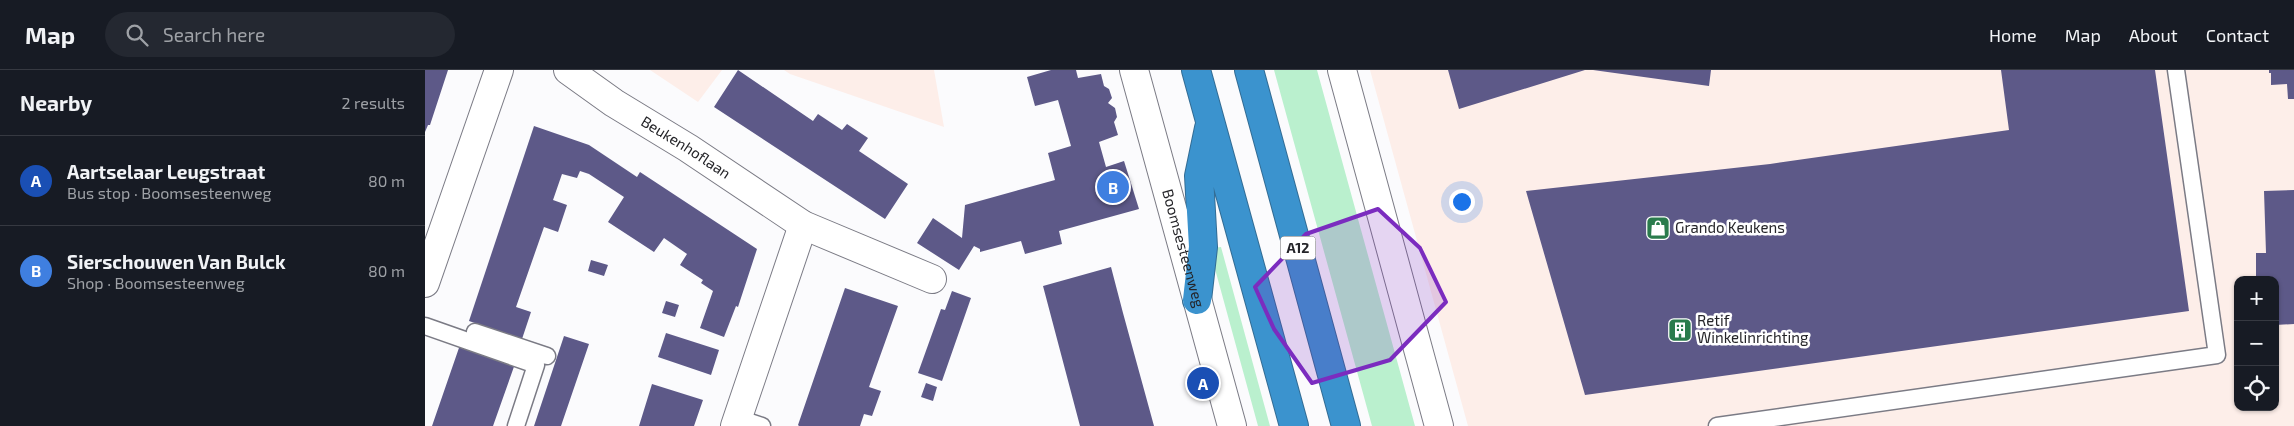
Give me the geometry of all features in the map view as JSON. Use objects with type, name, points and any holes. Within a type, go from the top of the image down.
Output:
[{"type":"highway","points":[[1196,70],[1294,426]]},
{"type":"highway","name":"A12","points":[[1249,70],[1347,426]]},
{"type":"highway","points":[[1197,300],[1203,247],[1199,176],[1210,121]]},
{"type":"street","name":"Beukenhoflaan","points":[[568,70],[614,103],[688,148],[803,225],[932,279]]},
{"type":"street","name":"Boomsesteenweg","points":[[1134,70],[1232,426]]},
{"type":"street","points":[[1342,70],[1439,426]]},
{"type":"street","points":[[425,283],[496,81]]},
{"type":"street","points":[[745,423],[803,225]]},
{"type":"lane","points":[[1717,426],[2217,355],[2176,70]]},
{"type":"lane","points":[[425,315],[547,356]]},
{"type":"lane","points":[[425,326],[536,365],[516,426]]},
{"type":"highlighted area","points":[[1378,209],[1420,248],[1446,302],[1390,360],[1312,383],[1274,329],[1255,287],[1306,234]]},
{"type":"shaded area","points":[[650,70],[722,70],[698,102]]},
{"type":"shaded area","points":[[784,70],[934,70],[944,127],[790,74]]},
{"type":"shaded area","points":[[1370,70],[2294,70],[2294,426],[1468,426]]},
{"type":"green space","points":[[1274,70],[1317,70],[1415,426],[1372,426]]},
{"type":"green space","points":[[1221,247],[1270,426],[1258,426],[1215,269],[1213,248]]},
{"type":"building","points":[[425,70],[448,70],[430,125],[428,125],[425,132]]},
{"type":"building","points":[[738,70],[813,121],[818,114],[842,130],[847,124],[868,138],[859,151],[908,184],[885,219],[714,107]]},
{"type":"building","points":[[1051,70],[1076,70],[1078,78],[1101,74],[1104,86],[1109,89],[1112,98],[1108,103],[1115,108],[1117,117],[1114,122],[1118,135],[1099,142],[1106,167],[1124,161],[1139,209],[1059,231],[1062,244],[1025,254],[1021,241],[980,252],[980,249],[974,246],[959,270],[917,243],[933,218],[962,238],[965,205],[1055,180],[1048,153],[1071,146],[1058,100],[1035,106],[1027,77]]},
{"type":"building","points":[[1448,70],[1585,70],[1459,109]]},
{"type":"building","points":[[1593,70],[1711,70],[1709,86]]},
{"type":"building","points":[[2001,70],[2155,70],[2189,311],[1585,395],[1526,191],[1770,164],[2009,130]]},
{"type":"building","points":[[2269,70],[2294,70],[2294,99],[2288,99],[2287,84],[2271,85],[2271,73],[2269,73]]},
{"type":"building","points":[[534,126],[589,145],[637,177],[640,172],[757,249],[738,307],[736,306],[724,337],[700,328],[713,291],[701,283],[703,280],[680,265],[687,254],[664,238],[654,252],[608,222],[624,197],[589,174],[580,171],[577,178],[562,174],[553,200],[567,205],[558,232],[544,227],[516,307],[531,312],[522,339],[469,321]]},
{"type":"building","points":[[2294,190],[2294,324],[2279,325],[2279,276],[2256,276],[2256,253],[2266,253],[2264,191]]},
{"type":"building","points":[[591,260],[608,265],[604,276],[588,271]]},
{"type":"building","points":[[1111,267],[1154,426],[1080,426],[1043,286]]},
{"type":"building","points":[[845,288],[898,306],[869,387],[881,391],[872,416],[864,414],[860,426],[799,426],[798,425]]},
{"type":"building","points":[[952,291],[971,298],[942,381],[918,373],[941,309],[945,310]]},
{"type":"building","points":[[666,301],[679,305],[675,317],[662,313]]},
{"type":"building","points":[[666,333],[719,350],[711,375],[658,357]]},
{"type":"building","points":[[564,336],[589,344],[561,426],[534,426]]},
{"type":"building","points":[[461,342],[516,361],[493,426],[432,426]]},
{"type":"building","points":[[926,383],[937,387],[933,401],[921,397]]},
{"type":"building","points":[[652,384],[703,400],[694,426],[639,426]]},
{"type":"place","name":"Sierschouwen Van Bulck","points":[[1113,187]]},
{"type":"place","name":"Grando Keukens","points":[[1658,228]]},
{"type":"place","name":"Retif Winkelinrichting","points":[[1680,330]]},
{"type":"place","name":"Aartselaar Leugstraat","points":[[1203,383]]}]
